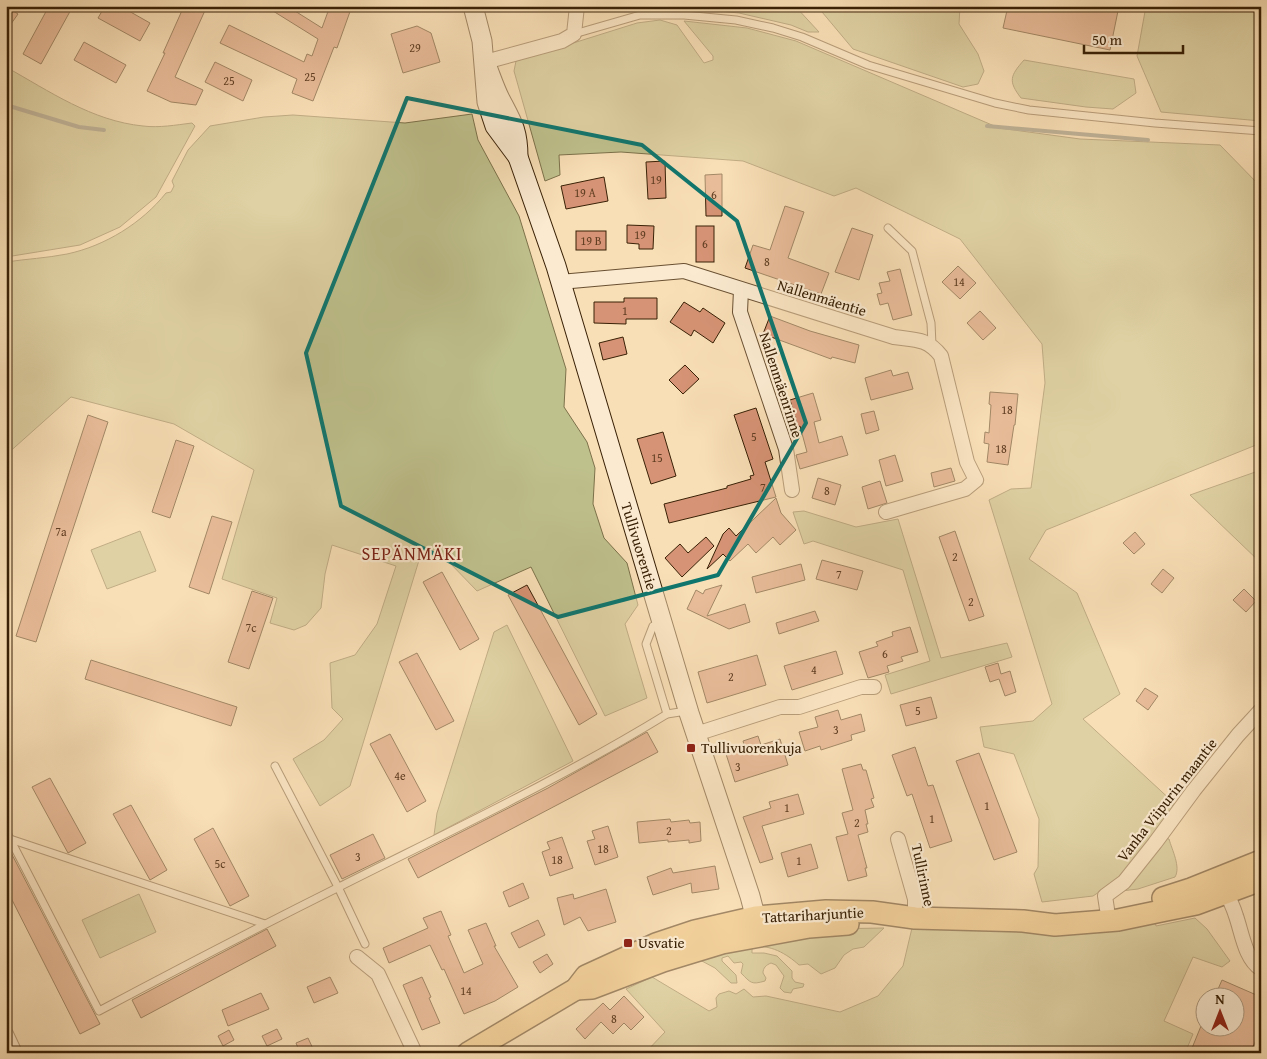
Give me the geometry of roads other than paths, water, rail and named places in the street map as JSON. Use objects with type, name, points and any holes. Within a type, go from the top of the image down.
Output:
[{"type":"main road","name":"Tullivuorentie","points":[[473,6],[485,62],[514,125],[518,140],[518,157],[560,282],[689,713],[758,926]]},
{"type":"main road","name":"Tattariharjuntie","points":[[1023,921],[1054,914],[1107,909],[1163,898],[1220,881],[1261,861]]},
{"type":"main road","name":"Tattariharjuntie","points":[[468,1053],[576,989],[586,976],[656,944],[695,931],[758,926],[826,911],[872,912],[916,918],[1023,921],[1055,925],[1118,920],[1196,904],[1220,881],[1261,880]]},
{"type":"street","points":[[485,62],[562,40],[574,34],[577,6]]},
{"type":"street","name":"Nallenmäentie","points":[[560,282],[684,272],[894,337],[932,345]]},
{"type":"street","name":"Nallenmäenrinne","points":[[741,290],[740,312],[786,449],[792,490]]},
{"type":"street","points":[[886,512],[965,490],[976,480],[967,462],[941,356],[932,345]]},
{"type":"street","points":[[696,734],[780,707],[799,707],[861,688],[874,687]]},
{"type":"street","name":"Vanha Viipurin maantie","points":[[1107,909],[1105,896],[1124,882],[1194,790],[1238,735],[1261,710]]},
{"type":"street","name":"Tullirinne","points":[[898,839],[915,899],[916,918]]},
{"type":"street","points":[[1220,881],[1250,956],[1257,967],[1261,969]]},
{"type":"street","points":[[357,957],[378,974],[414,1053]]},
{"type":"street","points":[[6,1034],[15,1053]]},
{"type":"lane","points":[[574,34],[640,15],[684,15],[736,20],[774,28],[868,65],[995,103],[1038,111],[1155,123],[1261,131]]},
{"type":"lane","points":[[888,228],[912,251],[931,324],[932,345]]},
{"type":"lane","points":[[662,622],[653,626],[646,644],[667,714]]},
{"type":"lane","points":[[6,832],[99,1010],[265,924],[452,831],[667,714],[689,713]]},
{"type":"lane","points":[[275,766],[338,888],[364,944]]},
{"type":"lane","points":[[10,839],[265,924]]},
{"type":"waterway","points":[[6,105],[79,127],[104,130]]},
{"type":"waterway","points":[[987,126],[1148,140]]},
{"type":"place","name":"Tullivuorenkuja","points":[[691,748]]},
{"type":"place","name":"Usvatie","points":[[628,943]]},
{"type":"district","name":"SEPÄNMÄKI","points":[[412,554]]}]
